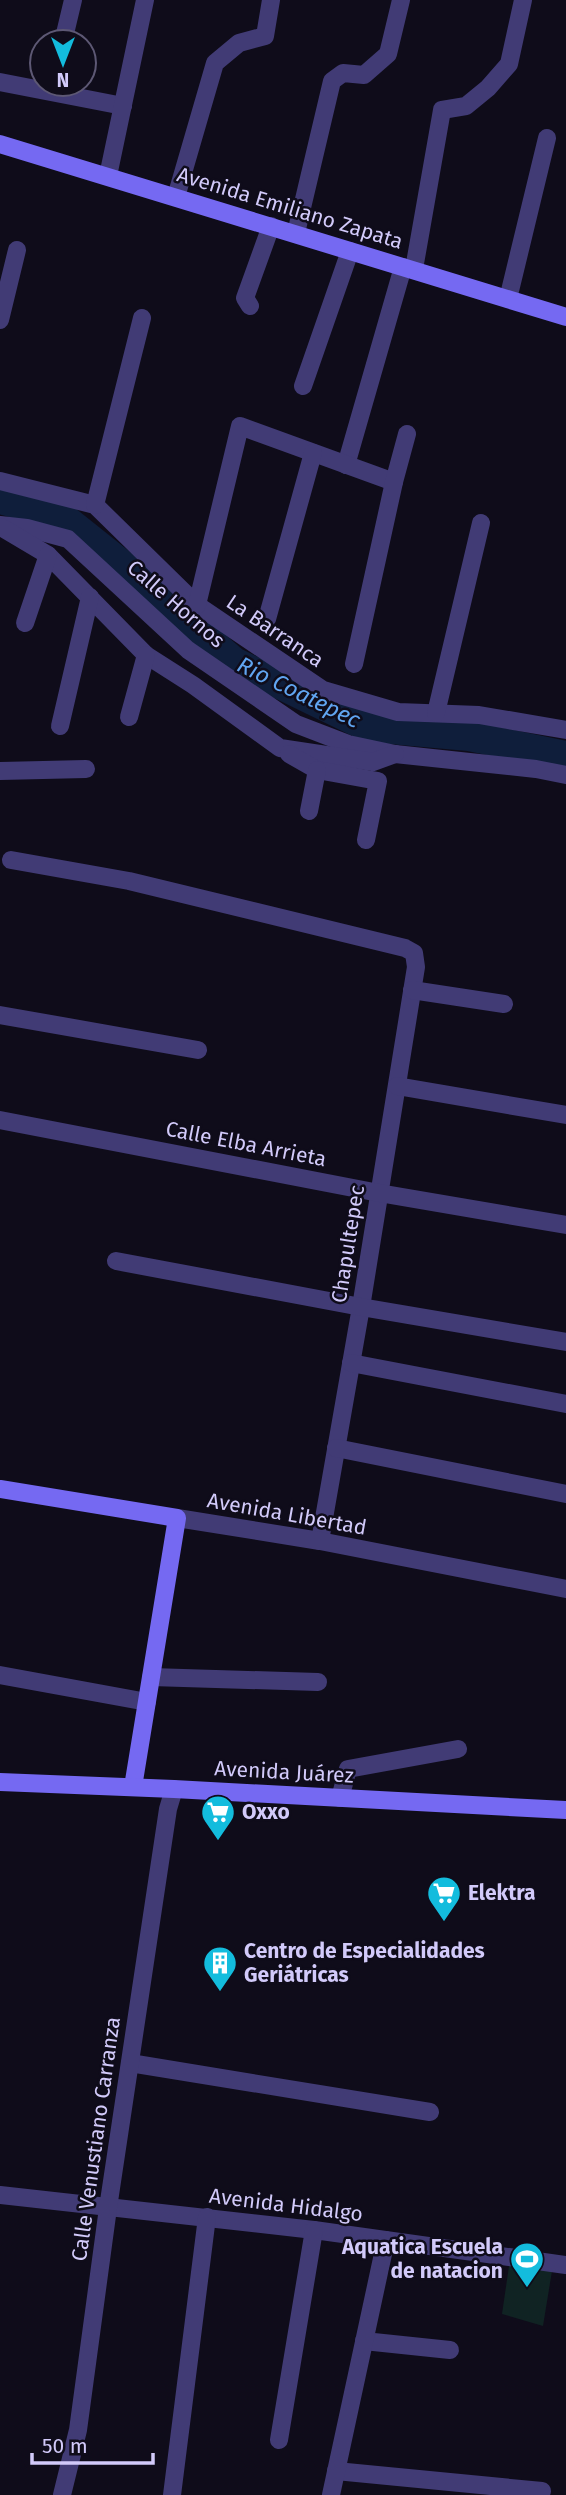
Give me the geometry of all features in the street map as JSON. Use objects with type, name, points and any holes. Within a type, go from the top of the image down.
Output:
[{"type":"street","points":[[66,28],[73,0]]},
{"type":"street","points":[[108,176],[145,0]]},
{"type":"street","points":[[176,197],[215,63],[239,43],[265,36],[271,0]]},
{"type":"street","points":[[296,233],[332,81],[343,73],[364,75],[388,54],[401,0]]},
{"type":"street","points":[[346,465],[408,268],[442,110],[467,106],[488,88],[509,64],[523,0]]},
{"type":"street","points":[[0,82],[28,85]]},
{"type":"street","points":[[91,98],[123,106]]},
{"type":"street","points":[[508,299],[547,138]]},
{"type":"street","name":"Avenida Emiliano Zapata","points":[[0,144],[566,317]]},
{"type":"street","points":[[250,306],[245,298],[271,226]]},
{"type":"street","points":[[0,320],[3,293],[17,250]]},
{"type":"street","points":[[303,386],[349,251]]},
{"type":"street","points":[[0,481],[95,505],[142,318]]},
{"type":"street","points":[[197,605],[240,426],[394,482]]},
{"type":"street","points":[[354,664],[407,434]]},
{"type":"street","points":[[267,619],[313,453]]},
{"type":"street","name":"La Barranca","points":[[95,505],[197,605],[323,690],[398,712],[479,715],[566,730]]},
{"type":"street","points":[[436,713],[481,523]]},
{"type":"street","points":[[0,526],[48,555],[146,654],[279,748],[317,769],[378,780],[366,840]]},
{"type":"street","name":"Calle Hornos","points":[[0,526],[27,528],[68,538],[188,650],[296,723],[348,744],[396,754],[536,769],[566,775]]},
{"type":"street","points":[[25,623],[48,555]]},
{"type":"street","points":[[60,726],[90,597]]},
{"type":"street","points":[[129,717],[146,654]]},
{"type":"street","points":[[279,748],[373,762],[396,754]]},
{"type":"street","points":[[0,771],[86,769]]},
{"type":"street","points":[[309,811],[317,769]]},
{"type":"street","name":"Chapultepec","points":[[11,860],[129,881],[405,948],[414,953],[416,967],[397,1086],[320,1541]]},
{"type":"street","points":[[412,990],[504,1004]]},
{"type":"street","points":[[0,1015],[198,1050]]},
{"type":"street","points":[[397,1086],[566,1115]]},
{"type":"street","name":"Calle Elba Arrieta","points":[[0,1120],[379,1193],[566,1225]]},
{"type":"street","points":[[116,1261],[566,1342]]},
{"type":"street","points":[[351,1363],[566,1404]]},
{"type":"street","points":[[337,1448],[566,1494]]},
{"type":"street","name":"Avenida Libertad","points":[[0,1489],[320,1541],[566,1589]]},
{"type":"street","points":[[133,1787],[177,1518]]},
{"type":"street","points":[[0,1675],[147,1702]]},
{"type":"street","points":[[151,1677],[318,1682]]},
{"type":"street","points":[[340,1798],[348,1769],[458,1749]]},
{"type":"street","name":"Avenida Juárez","points":[[0,1782],[174,1788],[566,1810]]},
{"type":"street","name":"Calle Venustiano Carranza","points":[[62,2495],[78,2430],[108,2208],[168,1809],[174,1788]]},
{"type":"street","points":[[130,2063],[430,2112]]},
{"type":"street","name":"Avenida Hidalgo","points":[[0,2195],[314,2230],[566,2265]]},
{"type":"street","points":[[172,2495],[208,2217]]},
{"type":"street","points":[[279,2440],[314,2230]]},
{"type":"street","points":[[331,2495],[386,2240]]},
{"type":"street","points":[[364,2341],[450,2350]]},
{"type":"street","points":[[336,2471],[542,2491]]},
{"type":"green space","name":"Aquatica Escuela de natacion","points":[[509,2266],[552,2271],[543,2326],[502,2314]]},
{"type":"waterway","name":"Rio Coatepec","points":[[0,499],[61,516],[130,571],[234,662],[368,727],[469,736],[566,756]]},
{"type":"place","name":"Oxxo","points":[[218,1842]]},
{"type":"place","name":"Elektra","points":[[444,1923]]},
{"type":"place","name":"Centro de Especialidades Geriátricas","points":[[220,1993]]},
{"type":"place","name":"Aquatica Escuela de natacion","points":[[527,2289]]}]
